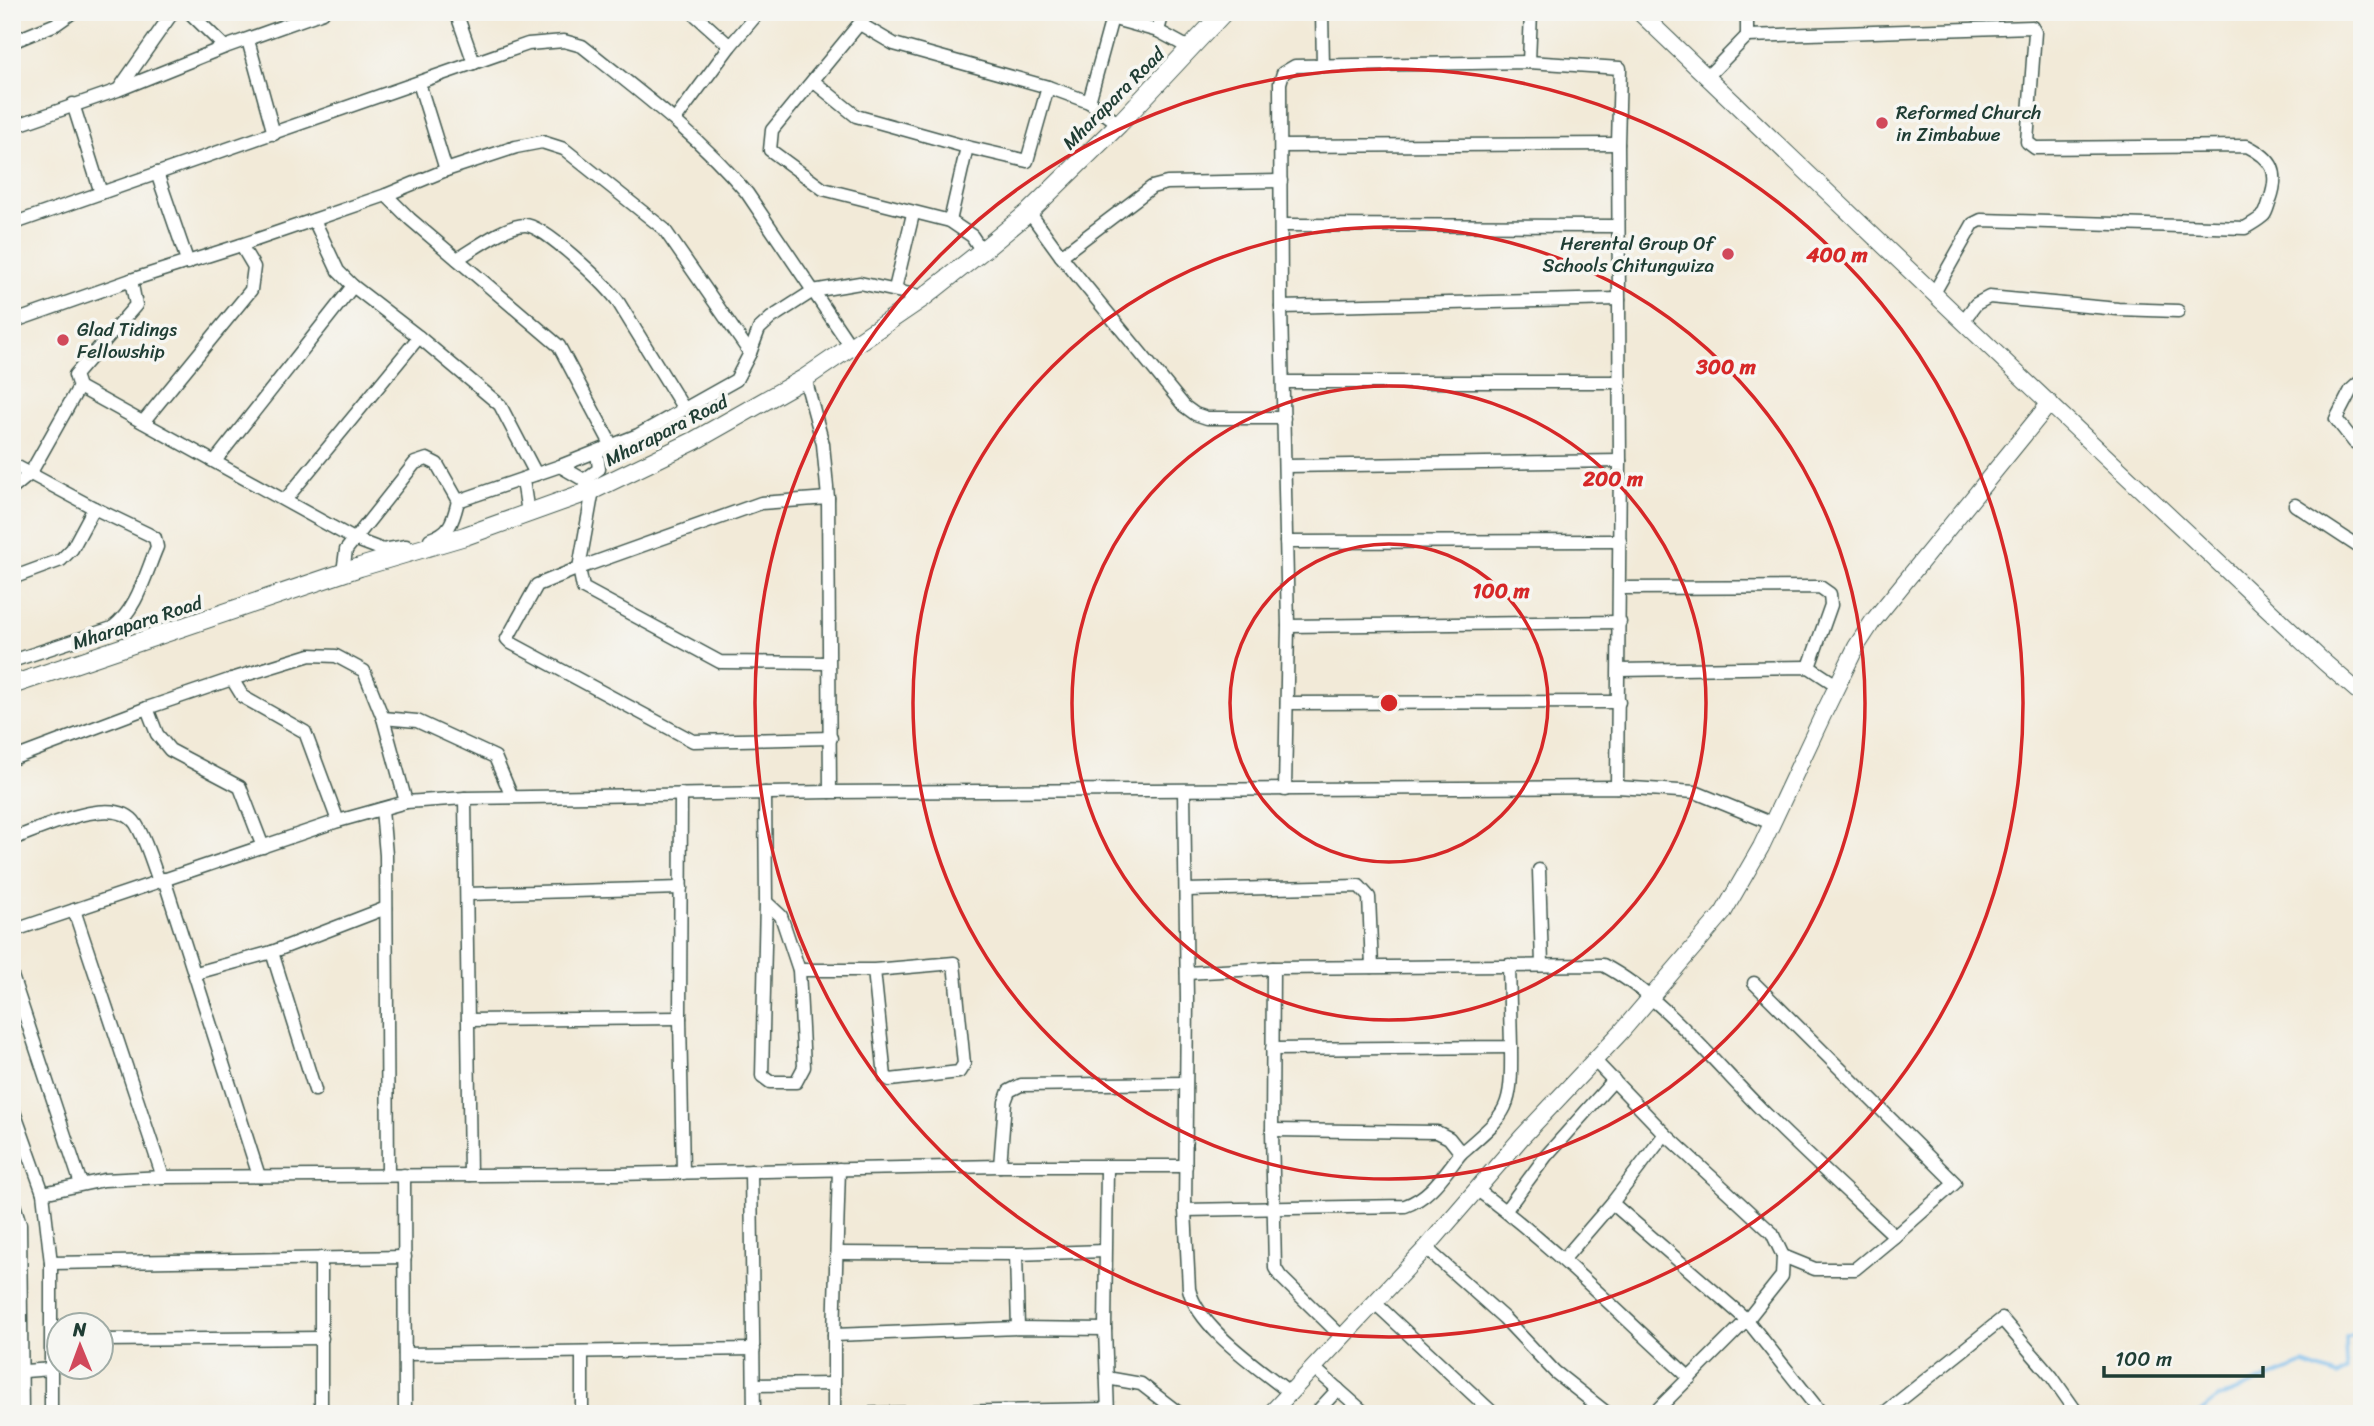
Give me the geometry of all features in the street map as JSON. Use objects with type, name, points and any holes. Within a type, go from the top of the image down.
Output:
[{"type":"main road","name":"Mharapara Road","points":[[12,685],[344,572],[465,536],[528,513],[694,441],[805,378],[924,297],[982,251],[1029,212],[1119,124],[1224,12]]},
{"type":"street","points":[[12,42],[56,24],[73,12]]},
{"type":"street","points":[[118,90],[173,12]]},
{"type":"street","points":[[189,12],[225,47]]},
{"type":"street","points":[[12,127],[248,40],[287,18],[323,12]]},
{"type":"street","points":[[456,12],[474,64]]},
{"type":"street","points":[[692,12],[730,46]]},
{"type":"street","points":[[675,120],[759,12]]},
{"type":"street","points":[[869,12],[772,130],[770,149],[823,190],[950,222],[972,236],[982,251]]},
{"type":"street","points":[[1089,12],[1158,31],[1191,49]]},
{"type":"street","points":[[1158,31],[1163,12]]},
{"type":"street","points":[[1322,12],[1322,66]]},
{"type":"street","points":[[1529,62],[1531,12]]},
{"type":"street","points":[[1639,12],[2314,653],[2362,695]]},
{"type":"street","points":[[1747,12],[1747,36]]},
{"type":"street","points":[[1089,102],[1112,18]]},
{"type":"street","points":[[860,24],[894,44],[1048,87],[1089,102],[1119,124]]},
{"type":"street","points":[[1706,78],[1747,36],[2032,27],[2035,32],[2027,142],[2035,148],[2247,146],[2269,161],[2274,174],[2274,187],[2265,214],[2245,228],[1981,220],[1973,224],[1934,293]]},
{"type":"street","points":[[248,40],[274,134]]},
{"type":"street","points":[[12,224],[528,44],[564,41],[582,46],[675,120],[730,173],[747,193],[850,347]]},
{"type":"street","points":[[1285,790],[1288,626],[1281,307],[1280,83],[1283,73],[1296,66],[1529,62],[1620,68],[1620,670],[1617,787]]},
{"type":"street","points":[[813,80],[856,116],[967,148],[1027,161],[1048,87]]},
{"type":"street","points":[[419,83],[446,170]]},
{"type":"street","points":[[74,104],[101,193]]},
{"type":"street","points":[[12,322],[386,195],[446,170],[516,147],[542,142],[564,149],[664,229],[750,353]]},
{"type":"street","points":[[1281,146],[1618,144]]},
{"type":"street","points":[[950,222],[967,148]]},
{"type":"street","points":[[157,173],[188,263]]},
{"type":"street","points":[[1061,256],[1152,187],[1167,183],[1281,181]]},
{"type":"street","points":[[386,195],[559,346],[612,446]]},
{"type":"street","points":[[1029,212],[1061,256],[1184,406],[1207,418],[1284,418]]},
{"type":"street","points":[[895,289],[913,214]]},
{"type":"street","points":[[314,220],[338,271],[353,286],[500,405],[536,474]]},
{"type":"street","points":[[457,259],[498,233],[525,225],[539,229],[604,283],[684,409]]},
{"type":"street","points":[[1282,225],[1618,226]]},
{"type":"street","points":[[143,422],[251,290],[254,267],[241,245]]},
{"type":"street","points":[[131,280],[136,305],[75,375],[79,387],[286,499],[354,539],[383,550],[442,535],[454,520],[458,501],[438,464],[428,459],[415,463],[354,539],[346,550],[344,572]]},
{"type":"street","points":[[458,501],[523,480],[638,435],[736,380],[759,329],[813,291],[860,282],[924,297]]},
{"type":"street","points":[[215,461],[353,286]]},
{"type":"street","points":[[1963,321],[1976,304],[1989,297],[2118,309],[2178,311]]},
{"type":"street","points":[[1281,307],[1619,299]]},
{"type":"street","points":[[286,499],[419,337]]},
{"type":"street","points":[[805,378],[823,444],[828,498],[830,792]]},
{"type":"street","points":[[2362,380],[2351,390],[2336,419],[2354,442],[2362,447]]},
{"type":"street","points":[[1283,382],[1620,382]]},
{"type":"street","points":[[12,489],[30,474],[79,387]]},
{"type":"street","points":[[1270,1414],[1426,1248],[1522,1137],[1595,1061],[1723,913],[1761,847],[1872,621],[2050,403]]},
{"type":"street","points":[[597,452],[599,469],[589,485],[579,568],[583,588],[720,662],[828,663]]},
{"type":"street","points":[[1285,466],[1620,461]]},
{"type":"street","points":[[12,464],[155,538],[157,547],[130,611],[123,620],[112,628],[12,661]]},
{"type":"street","points":[[560,466],[589,485]]},
{"type":"street","points":[[523,480],[528,513]]},
{"type":"street","points":[[828,498],[761,503],[537,585],[507,639],[693,741],[831,738]]},
{"type":"street","points":[[2295,505],[2362,550]]},
{"type":"street","points":[[12,578],[61,560],[72,549],[94,508]]},
{"type":"street","points":[[1286,542],[1620,541]]},
{"type":"street","points":[[1620,588],[1820,587],[1830,594],[1831,605],[1809,667]]},
{"type":"street","points":[[1288,626],[1620,622]]},
{"type":"street","points":[[12,760],[147,708],[232,679],[310,655],[336,656],[364,671],[383,718],[406,802]]},
{"type":"street","points":[[1620,670],[1809,667],[1838,686]]},
{"type":"street","points":[[232,679],[243,697],[305,732],[338,821]]},
{"type":"street","points":[[1287,703],[1619,702]]},
{"type":"street","points":[[147,708],[157,734],[170,750],[240,787],[263,846]]},
{"type":"street","points":[[383,718],[417,721],[495,757],[512,797]]},
{"type":"street","points":[[12,931],[338,821],[406,802],[465,798],[830,792],[1617,787],[1695,792],[1771,823]]},
{"type":"street","points":[[1184,791],[1187,972],[1185,1210],[1189,1289],[1192,1302],[1217,1333],[1290,1393]]},
{"type":"street","points":[[765,793],[766,902],[762,1076],[770,1082],[796,1082],[804,1067],[799,970],[781,916],[766,902]]},
{"type":"street","points":[[681,794],[680,1018],[684,1172]]},
{"type":"street","points":[[465,798],[470,1175]]},
{"type":"street","points":[[382,809],[386,908],[388,1175]]},
{"type":"street","points":[[12,839],[95,810],[118,811],[136,824],[162,880],[196,973],[259,1176]]},
{"type":"street","points":[[1539,870],[1542,964]]},
{"type":"street","points":[[1186,890],[1359,886],[1369,897],[1372,967]]},
{"type":"street","points":[[467,894],[681,888]]},
{"type":"street","points":[[196,973],[272,952],[386,908]]},
{"type":"street","points":[[74,910],[163,1177]]},
{"type":"street","points":[[272,952],[315,1090]]},
{"type":"street","points":[[799,970],[874,970],[954,962],[964,1064],[959,1072],[890,1080],[885,1077],[874,970]]},
{"type":"street","points":[[1185,1210],[1405,1206],[1419,1201],[1430,1192],[1461,1153],[1496,1122],[1506,1106],[1511,1081],[1509,965]]},
{"type":"street","points":[[1187,972],[1273,968],[1603,965],[1651,997],[1774,1122],[1895,1236]]},
{"type":"street","points":[[1273,968],[1273,1209],[1277,1272],[1342,1337]]},
{"type":"street","points":[[12,976],[81,1184]]},
{"type":"street","points":[[1754,983],[1955,1183],[1855,1269],[1815,1269],[1783,1256]]},
{"type":"street","points":[[468,1020],[680,1018]]},
{"type":"street","points":[[1272,1049],[1511,1047]]},
{"type":"street","points":[[1595,1061],[1665,1134],[1772,1233],[1783,1256],[1782,1276],[1747,1320],[1653,1414]]},
{"type":"street","points":[[1506,1210],[1546,1156],[1614,1080]]},
{"type":"street","points":[[1000,1166],[1004,1101],[1009,1091],[1021,1085],[1186,1083]]},
{"type":"street","points":[[12,1106],[43,1193],[53,1310]]},
{"type":"street","points":[[1272,1130],[1437,1132],[1449,1138],[1461,1153]]},
{"type":"street","points":[[1563,1260],[1612,1203],[1665,1134]]},
{"type":"street","points":[[43,1193],[104,1180],[163,1177],[1186,1166]]},
{"type":"street","points":[[841,1414],[1108,1411],[1105,1329],[1107,1167]]},
{"type":"street","points":[[834,1414],[839,1169]]},
{"type":"street","points":[[751,1171],[754,1414]]},
{"type":"street","points":[[404,1175],[405,1414]]},
{"type":"street","points":[[1476,1189],[1506,1210],[1563,1260],[1689,1378]]},
{"type":"street","points":[[12,1198],[20,1224],[17,1371],[22,1414]]},
{"type":"street","points":[[1612,1203],[1747,1320],[1822,1414]]},
{"type":"street","points":[[1426,1248],[1504,1318],[1555,1372],[1608,1414]]},
{"type":"street","points":[[838,1253],[1016,1254],[1105,1251]]},
{"type":"street","points":[[1016,1254],[1018,1328]]},
{"type":"street","points":[[51,1263],[405,1257]]},
{"type":"street","points":[[321,1258],[321,1414]]},
{"type":"street","points":[[1375,1303],[1494,1414]]},
{"type":"street","points":[[1883,1414],[2002,1319],[2052,1377],[2078,1414]]},
{"type":"street","points":[[834,1335],[1018,1328],[1105,1329]]},
{"type":"street","points":[[116,1340],[322,1338]]},
{"type":"street","points":[[405,1354],[754,1349]]},
{"type":"street","points":[[582,1352],[582,1414]]},
{"type":"street","points":[[1314,1368],[1366,1414]]},
{"type":"street","points":[[17,1371],[46,1369]]},
{"type":"street","points":[[1107,1378],[1141,1384],[1180,1414]]},
{"type":"street","points":[[51,1380],[51,1414]]},
{"type":"street","points":[[754,1385],[834,1384]]},
{"type":"street","points":[[1315,1414],[1338,1390]]},
{"type":"waterway","points":[[2198,1414],[2218,1398],[2304,1364],[2338,1376],[2346,1370],[2345,1337],[2362,1332]]},
{"type":"place","name":"Reformed Church in Zimbabwe","points":[[1882,123]]},
{"type":"place","name":"Herental Group Of Schools Chitungwiza","points":[[1728,254]]},
{"type":"place","name":"Glad Tidings Fellowship","points":[[63,340]]}]
